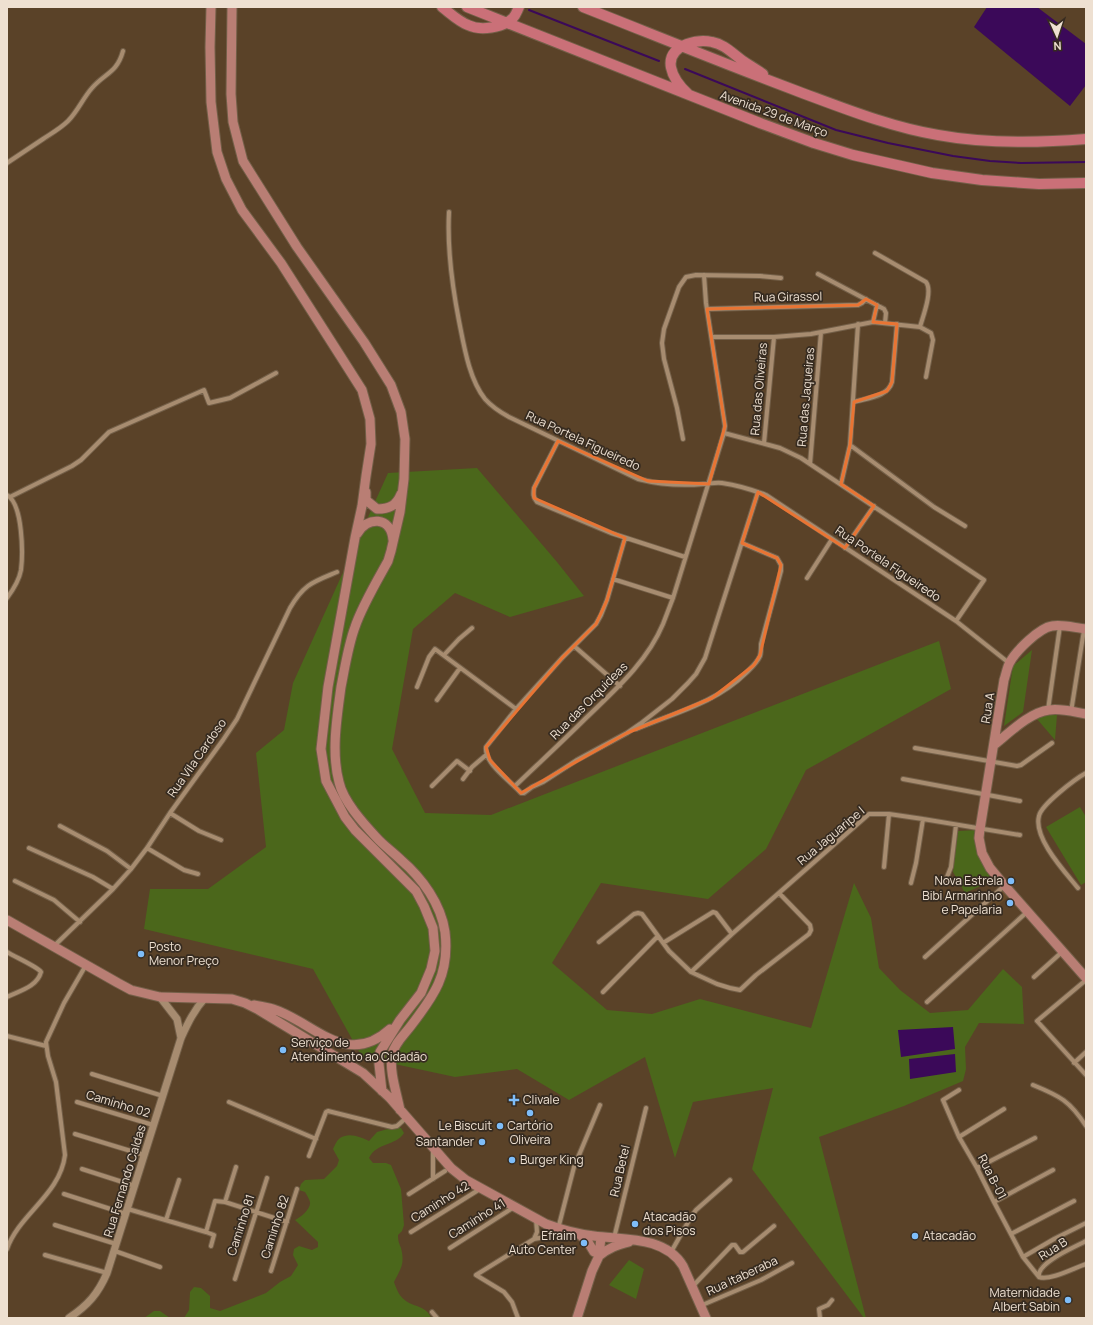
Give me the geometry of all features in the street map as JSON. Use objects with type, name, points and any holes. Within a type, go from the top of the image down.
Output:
[{"type":"main road","points":[[211,7],[211,94],[216,152],[226,179],[242,210],[281,263],[362,390],[370,419],[371,444],[362,506],[328,687],[320,749],[326,781],[346,817],[355,830],[416,891],[433,928],[435,951],[431,969],[421,993],[400,1020],[380,1052],[379,1064],[382,1091]]},
{"type":"main road","points":[[232,7],[231,94],[233,122],[243,160],[297,247],[364,342],[391,385],[401,412],[405,439],[403,490],[391,552],[388,561],[355,626],[346,660],[338,711],[335,744],[339,782],[347,800],[359,818],[377,839],[421,879],[434,903],[445,932],[443,972],[438,988],[428,1004],[395,1046],[392,1056],[392,1070],[400,1110]]},
{"type":"main road","points":[[442,7],[467,25],[475,27],[496,26],[506,23],[512,19],[519,7]]},
{"type":"main road","name":"Avenida 29 de Março","points":[[467,7],[692,97],[814,143],[853,155],[906,168],[982,180],[1038,184],[1086,183]]},
{"type":"main road","points":[[583,7],[596,10],[782,86],[870,117],[938,135],[998,142],[1086,140]]},
{"type":"main road","points":[[692,97],[681,87],[672,72],[671,59],[676,50],[681,46],[702,41],[720,44],[782,86]]},
{"type":"main road","points":[[365,484],[366,500],[377,509],[385,509],[393,506],[399,500],[403,490]]},
{"type":"main road","points":[[355,538],[361,527],[369,523],[383,522],[388,525],[392,532],[391,552]]},
{"type":"main road","name":"Rua A","points":[[994,745],[1004,680],[1009,663],[1013,656],[1038,632],[1052,626],[1085,629]]},
{"type":"main road","name":"Rua A","points":[[994,745],[1032,716],[1048,710],[1086,714]]},
{"type":"main road","points":[[994,745],[980,829],[982,853],[990,868],[1086,979]]},
{"type":"main road","points":[[7,920],[131,990],[160,997],[232,999],[245,1004],[363,1073],[400,1110],[456,1172],[466,1180],[514,1207],[558,1229],[575,1233],[656,1244],[672,1252],[679,1260],[706,1318]]},
{"type":"main road","points":[[245,1004],[272,1009],[297,1020],[328,1038],[343,1044],[371,1043],[382,1037],[400,1020]]},
{"type":"main road","points":[[575,1233],[588,1242],[596,1254]]},
{"type":"main road","points":[[577,1318],[592,1271],[598,1236]]},
{"type":"main road","points":[[596,1254],[635,1240]]},
{"type":"street","points":[[7,163],[68,121],[91,89],[116,67],[120,61],[123,51]]},
{"type":"street","name":"Rua Portela Figueiredo","points":[[449,212],[448,232],[452,287],[463,345],[478,387],[484,398],[498,412],[629,475],[643,480],[659,483],[720,483],[766,495],[956,621],[1009,663]]},
{"type":"street","points":[[875,253],[928,284],[928,294],[920,327]]},
{"type":"street","points":[[818,274],[884,309],[886,313],[885,323]]},
{"type":"street","points":[[683,438],[664,359],[662,337],[676,296],[683,281],[690,275],[760,276],[781,278]]},
{"type":"street","name":"Rua das Orquideas","points":[[515,786],[634,671],[654,643],[673,598],[724,433],[725,418],[707,309],[704,275]]},
{"type":"street","name":"Rua Girassol","points":[[707,309],[858,305],[862,304],[866,299]]},
{"type":"street","points":[[873,322],[876,305]]},
{"type":"street","points":[[712,337],[774,337],[821,332],[873,322],[920,327],[931,333],[933,340],[926,377]]},
{"type":"street","points":[[841,484],[850,445],[858,324]]},
{"type":"street","points":[[854,402],[882,393],[890,388],[892,382],[897,324]]},
{"type":"street","name":"Rua das Jaqueiras","points":[[810,464],[821,332]]},
{"type":"street","name":"Rua das Oliveiras","points":[[764,443],[774,337]]},
{"type":"street","points":[[7,598],[19,577],[22,555],[20,524],[16,506],[8,496],[72,466],[88,453],[109,432],[204,390],[209,402],[220,401],[243,392],[276,373]]},
{"type":"street","points":[[724,433],[764,443],[791,452],[984,580],[956,621]]},
{"type":"street","points":[[558,440],[534,488],[533,494],[537,502],[625,538],[685,556]]},
{"type":"street","points":[[850,445],[934,507],[965,526]]},
{"type":"street","points":[[627,733],[672,699],[692,679],[702,666],[758,492]]},
{"type":"street","points":[[845,548],[874,506]]},
{"type":"street","points":[[625,538],[601,615],[596,624],[516,709],[486,747],[486,755],[500,773],[521,793],[524,793],[532,787],[544,782],[577,760],[627,733],[712,698],[743,676],[754,666],[759,659],[761,644],[781,571],[781,565],[777,558],[742,543]]},
{"type":"street","points":[[807,578],[832,539]]},
{"type":"street","name":"Rua Vila Cardoso","points":[[53,946],[113,889],[131,868],[147,848],[170,813],[223,740],[237,719],[295,599],[308,586],[337,572]]},
{"type":"street","points":[[613,579],[673,598]]},
{"type":"street","points":[[1048,710],[1060,626]]},
{"type":"street","points":[[444,655],[472,628]]},
{"type":"street","points":[[1071,712],[1085,629]]},
{"type":"street","points":[[574,646],[620,686]]},
{"type":"street","points":[[417,687],[429,657],[434,649],[516,709]]},
{"type":"street","points":[[436,700],[460,668]]},
{"type":"street","points":[[915,748],[991,760],[1017,766],[1021,765],[1052,743]]},
{"type":"street","points":[[463,779],[486,755]]},
{"type":"street","points":[[432,786],[457,761],[470,771]]},
{"type":"street","points":[[1078,888],[1059,867],[1051,854],[1039,829],[1038,818],[1040,812],[1052,800],[1075,780],[1086,773]]},
{"type":"street","points":[[903,779],[1020,801]]},
{"type":"street","points":[[170,813],[199,831],[220,840]]},
{"type":"street","name":"Rua Jaguaripe I","points":[[691,972],[732,934],[869,814],[889,814],[1020,835]]},
{"type":"street","points":[[884,867],[889,814]]},
{"type":"street","points":[[911,883],[924,819]]},
{"type":"street","points":[[945,882],[951,867],[956,825]]},
{"type":"street","points":[[60,826],[107,851],[131,868]]},
{"type":"street","points":[[29,848],[92,877],[113,889]]},
{"type":"street","points":[[147,848],[184,870],[198,874]]},
{"type":"street","points":[[15,881],[54,900],[80,922]]},
{"type":"street","points":[[925,957],[1005,886]]},
{"type":"street","points":[[599,942],[634,914],[642,914],[668,951],[691,972],[717,984],[740,990],[756,975],[809,934],[811,930],[810,925],[779,893]]},
{"type":"street","points":[[663,943],[713,912],[732,934]]},
{"type":"street","points":[[927,1002],[1027,912]]},
{"type":"street","points":[[603,992],[658,936]]},
{"type":"street","points":[[7,952],[23,962],[38,968],[41,972],[37,981],[30,986],[7,996]]},
{"type":"street","points":[[1034,977],[1063,952]]},
{"type":"street","points":[[7,1249],[14,1234],[49,1192],[64,1163],[65,1155],[56,1082],[46,1046],[47,1038],[64,1003],[86,965]]},
{"type":"street","points":[[1086,979],[1037,1022],[1086,1075]]},
{"type":"street","name":"Rua Fernando Caldas","points":[[160,997],[177,1019],[181,1038]]},
{"type":"street","name":"Rua Fernando Caldas","points":[[69,1318],[94,1297],[103,1283],[116,1248],[181,1038],[189,1018],[195,1008],[205,998]]},
{"type":"street","points":[[177,1019],[189,1018]]},
{"type":"street","points":[[7,1036],[46,1046]]},
{"type":"street","points":[[1074,1063],[1086,1052]]},
{"type":"street","points":[[92,1074],[163,1096]]},
{"type":"street","points":[[1033,1085],[1063,1099],[1076,1111],[1086,1126]]},
{"type":"street","name":"Rua B-01","points":[[959,1090],[943,1100],[959,1137],[977,1168],[1023,1257],[1039,1277]]},
{"type":"street","name":"Caminho 02","points":[[77,1102],[153,1125]]},
{"type":"street","points":[[229,1102],[316,1139]]},
{"type":"street","points":[[558,1229],[574,1167],[600,1105]]},
{"type":"street","name":"Rua Betel","points":[[614,1238],[646,1108]]},
{"type":"street","points":[[959,1137],[1004,1109]]},
{"type":"street","points":[[310,1156],[328,1110],[392,1127],[397,1126],[406,1118]]},
{"type":"street","points":[[75,1134],[144,1155]]},
{"type":"street","points":[[977,1168],[1035,1138]]},
{"type":"street","points":[[432,1147],[433,1179]]},
{"type":"street","name":"Caminho 81","points":[[211,1246],[214,1235],[206,1232],[215,1201],[225,1202],[236,1167]]},
{"type":"street","points":[[82,1169],[135,1186]]},
{"type":"street","points":[[994,1202],[1053,1170]]},
{"type":"street","points":[[408,1194],[445,1171]]},
{"type":"street","name":"Caminho 81","points":[[235,1279],[267,1178]]},
{"type":"street","points":[[166,1220],[179,1180]]},
{"type":"street","points":[[672,1252],[696,1210],[730,1180]]},
{"type":"street","name":"Caminho 42","points":[[411,1232],[480,1188]]},
{"type":"street","name":"Caminho 82","points":[[271,1271],[297,1189]]},
{"type":"street","points":[[64,1194],[127,1212],[166,1220],[206,1232]]},
{"type":"street","points":[[1011,1234],[1074,1200]]},
{"type":"street","points":[[225,1202],[287,1222]]},
{"type":"street","name":"Caminho 41","points":[[450,1248],[514,1207]]},
{"type":"street","points":[[534,1239],[537,1232],[536,1218]]},
{"type":"street","points":[[1023,1257],[1086,1223]]},
{"type":"street","points":[[56,1225],[160,1267]]},
{"type":"street","points":[[692,1287],[732,1245],[735,1245],[740,1252],[743,1252],[774,1226]]},
{"type":"street","points":[[518,1318],[512,1302],[504,1292],[476,1275],[534,1239],[575,1233]]},
{"type":"street","name":"Rua B","points":[[1086,1241],[1071,1248],[1046,1264],[1038,1273],[1039,1277],[1050,1277],[1086,1264]]},
{"type":"street","points":[[45,1255],[107,1273]]},
{"type":"street","name":"Rua Itaberaba","points":[[700,1306],[761,1280],[792,1263]]},
{"type":"street","points":[[820,1318],[819,1310],[828,1305],[832,1300]]},
{"type":"street","points":[[432,1312],[437,1318]]},
{"type":"highlighted area","points":[[866,299],[877,305],[873,322],[897,324],[892,382],[887,391],[854,402],[850,445],[841,484],[874,506],[845,548],[758,492],[742,543],[777,558],[781,565],[760,655],[754,665],[712,698],[627,733],[521,793],[490,760],[486,747],[562,658],[596,624],[607,600],[625,538],[534,498],[534,488],[558,441],[648,481],[709,484],[725,426],[707,309],[858,305]]},
{"type":"shaded area","points":[[987,7],[1037,7],[1086,44],[1086,85],[1070,106],[974,27]]},
{"type":"shaded area","points":[[1003,890],[1009,896],[995,908],[990,903]]},
{"type":"shaded area","points":[[953,1027],[955,1049],[901,1057],[898,1030]]},
{"type":"shaded area","points":[[955,1054],[956,1072],[910,1079],[909,1059]]},
{"type":"green space","points":[[477,468],[584,596],[510,617],[455,593],[413,629],[392,749],[425,813],[491,815],[939,641],[951,689],[806,770],[766,849],[708,899],[601,883],[552,963],[607,1010],[652,1014],[700,999],[811,1028],[854,883],[871,918],[879,968],[900,990],[930,1013],[968,1010],[1003,969],[1022,987],[1024,1024],[979,1023],[965,1047],[966,1069],[963,1081],[904,1106],[819,1137],[866,1318],[864,1318],[752,1169],[773,1088],[693,1102],[675,1158],[645,1057],[569,1100],[517,1069],[455,1077],[362,1057],[313,969],[144,929],[150,889],[208,889],[266,847],[256,753],[284,730],[293,683],[388,473]]},
{"type":"green space","points":[[1032,650],[1023,712],[1004,726],[1013,666]]},
{"type":"green space","points":[[1050,715],[1057,715],[1055,740],[1037,719]]},
{"type":"green space","points":[[1080,807],[1086,817],[1086,882],[1081,885],[1046,827]]},
{"type":"green space","points":[[977,830],[996,879],[965,893],[953,872],[958,831]]},
{"type":"green space","points":[[395,1127],[401,1128],[404,1133],[401,1137],[381,1146],[372,1153],[369,1158],[373,1163],[386,1163],[391,1165],[401,1189],[404,1225],[402,1231],[398,1235],[398,1240],[403,1258],[394,1282],[398,1293],[409,1303],[427,1311],[431,1318],[184,1318],[189,1310],[190,1292],[194,1287],[201,1288],[210,1296],[210,1308],[220,1311],[266,1293],[280,1282],[291,1276],[298,1265],[293,1255],[294,1249],[299,1246],[312,1250],[318,1247],[318,1242],[295,1220],[305,1212],[310,1205],[310,1201],[305,1192],[299,1190],[301,1184],[305,1180],[324,1179],[337,1166],[339,1160],[333,1149],[340,1138],[351,1135],[369,1141],[377,1132]]},
{"type":"green space","points":[[629,1260],[644,1269],[636,1299],[609,1285]]},
{"type":"green space","points":[[154,1311],[160,1311],[170,1318],[144,1318]]},
{"type":"waterway","points":[[529,10],[659,61]]},
{"type":"waterway","points":[[685,69],[836,130],[888,143],[953,156],[990,161],[1021,163],[1086,162]]},
{"type":"place","name":"Nova Estrela","points":[[1011,881]]},
{"type":"place","name":"Bibi Armarinho e Papelaria","points":[[1010,903]]},
{"type":"place","name":"Posto Menor Preço","points":[[141,954]]},
{"type":"place","name":"Serviço de Atendimento ao Cidadão","points":[[283,1050]]},
{"type":"place","name":"Clivale","points":[[514,1100]]},
{"type":"place","name":"Cartório Oliveira","points":[[530,1113]]},
{"type":"place","name":"Le Biscuit","points":[[500,1126]]},
{"type":"place","name":"Santander","points":[[482,1142]]},
{"type":"place","name":"Burger King","points":[[512,1160]]},
{"type":"place","name":"Atacadão dos Pisos","points":[[635,1224]]},
{"type":"place","name":"Atacadão","points":[[915,1236]]},
{"type":"place","name":"Efraim Auto Center","points":[[584,1243]]},
{"type":"place","name":"Maternidade Albert Sabin","points":[[1068,1300]]}]
